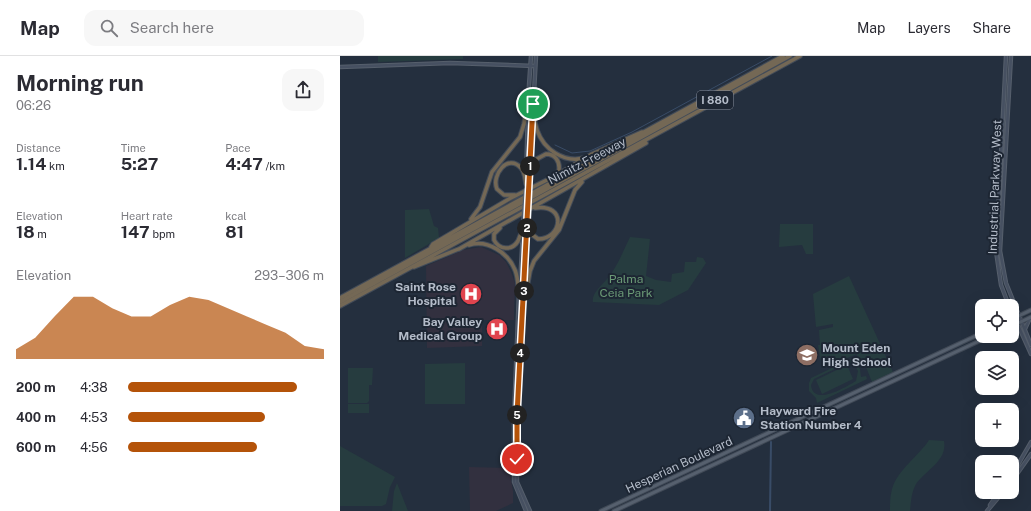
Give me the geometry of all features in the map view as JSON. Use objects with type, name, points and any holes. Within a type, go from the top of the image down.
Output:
[{"type":"highway","name":"Nimitz Freeway","points":[[340,298],[783,56]]},
{"type":"highway","name":"I 880","points":[[340,302],[790,56]]},
{"type":"highway","name":"I 880","points":[[637,145],[638,142],[796,56]]},
{"type":"highway","name":"Nimitz Freeway","points":[[340,306],[800,56]]},
{"type":"highway","points":[[465,224],[478,212],[492,172],[520,137],[524,124],[528,99]]},
{"type":"highway","points":[[683,111],[690,111]]},
{"type":"highway","points":[[533,112],[540,137],[551,150],[570,159],[577,159],[592,154]]},
{"type":"highway","points":[[526,188],[523,170],[515,165],[505,165],[496,174],[496,187],[502,194],[512,196],[526,188],[544,182],[592,154],[636,134],[650,130]]},
{"type":"highway","points":[[459,249],[584,180],[648,141],[650,138]]},
{"type":"highway","points":[[529,178],[535,160],[542,155],[549,154],[557,160],[560,168],[557,173],[544,182]]},
{"type":"highway","points":[[523,310],[527,280],[534,261],[559,230],[575,190],[584,180]]},
{"type":"highway","points":[[430,248],[433,244],[465,224],[526,188]]},
{"type":"highway","points":[[525,225],[530,233],[538,239],[550,236],[556,228],[557,218],[552,210],[547,207],[532,208]]},
{"type":"highway","points":[[512,220],[494,234],[494,240],[500,247],[509,248],[515,245],[525,225]]},
{"type":"highway","points":[[410,268],[420,266],[472,244],[481,244],[500,251],[508,259],[514,269],[519,294]]},
{"type":"main road","points":[[530,511],[517,482],[517,415],[523,310],[528,99],[531,56]]},
{"type":"main road","points":[[526,511],[514,482],[514,415],[519,294],[527,216],[526,188],[529,178],[536,56]]},
{"type":"main road","name":"Industrial Parkway West","points":[[1006,56],[1000,251],[1006,283],[1012,299]]},
{"type":"main road","name":"Industrial Parkway West","points":[[1007,299],[1001,285],[996,251],[1010,56]]},
{"type":"main road","points":[[340,67],[450,63],[535,66]]},
{"type":"main road","points":[[1019,316],[1031,310]]},
{"type":"main road","points":[[1019,323],[1031,317]]},
{"type":"main road","points":[[1025,332],[1026,324],[1031,317]]},
{"type":"main road","points":[[1019,323],[1031,345]]},
{"type":"main road","points":[[1019,323],[1031,354]]},
{"type":"main road","name":"Hesperian Boulevard","points":[[601,511],[975,336]]},
{"type":"main road","name":"Hesperian Boulevard","points":[[614,511],[975,343]]},
{"type":"main road","points":[[934,361],[940,356],[940,353]]},
{"type":"main road","points":[[1019,463],[1031,442]]},
{"type":"main road","points":[[1019,471],[1031,454]]},
{"type":"main road","points":[[987,511],[995,499]]},
{"type":"main road","points":[[989,508],[997,499]]},
{"type":"shaded area","name":"Saint Rose Hospital","points":[[481,247],[499,255],[506,262],[511,272],[515,283],[514,320],[482,320],[482,346],[427,348],[426,266],[463,250]]},
{"type":"shaded area","points":[[469,467],[509,468],[513,491],[513,503],[496,511],[470,511]]},
{"type":"green space","points":[[378,56],[463,56],[463,59],[378,62]]},
{"type":"green space","points":[[429,209],[434,226],[438,228],[439,238],[405,258],[405,210]]},
{"type":"green space","points":[[780,224],[813,224],[813,254],[806,254],[802,245],[779,247]]},
{"type":"green space","name":"Palma Ceia Park","points":[[630,237],[650,239],[646,276],[656,280],[671,282],[672,274],[684,272],[685,262],[696,262],[697,257],[703,258],[706,263],[688,290],[659,305],[593,302],[595,293],[614,269]]},
{"type":"green space","points":[[849,276],[893,372],[872,382],[864,362],[865,359],[858,359],[857,354],[822,368],[818,345],[820,345],[819,330],[833,327],[833,324],[816,327],[813,294]]},
{"type":"green space","points":[[853,358],[854,362],[860,369],[861,377],[866,376],[867,379],[817,403],[816,398],[809,391],[809,383],[811,378]],"holes":[[[850,363],[855,365],[858,371],[856,381],[830,394],[817,394],[813,391],[811,385],[814,379],[845,364]]]},
{"type":"green space","points":[[465,363],[465,404],[425,404],[425,364]]},
{"type":"green space","points":[[847,365],[853,379],[822,394],[816,380]]},
{"type":"green space","points":[[348,368],[373,368],[372,385],[369,385],[369,401],[367,403],[348,403]]},
{"type":"green space","points":[[348,404],[369,404],[369,413],[348,413]]},
{"type":"green space","points":[[929,440],[944,441],[942,455],[915,486],[910,511],[890,511],[891,494],[895,482],[903,469]]},
{"type":"green space","points":[[340,446],[395,477],[390,487],[386,504],[382,506],[340,506]]},
{"type":"green space","points":[[397,483],[408,511],[392,511],[394,491]]},
{"type":"waterway","points":[[555,145],[572,153],[590,151],[632,132],[772,56]]},
{"type":"waterway","points":[[770,511],[771,442]]},
{"type":"place","name":"Saint Rose Hospital","points":[[471,294]]},
{"type":"place","name":"Bay Valley Medical Group","points":[[497,329]]},
{"type":"place","name":"Mount Eden High School","points":[[807,355]]},
{"type":"place","name":"Hayward Fire Station Number 4","points":[[744,418]]},
{"type":"route","points":[[517,459],[517,415],[533,104]]}]
